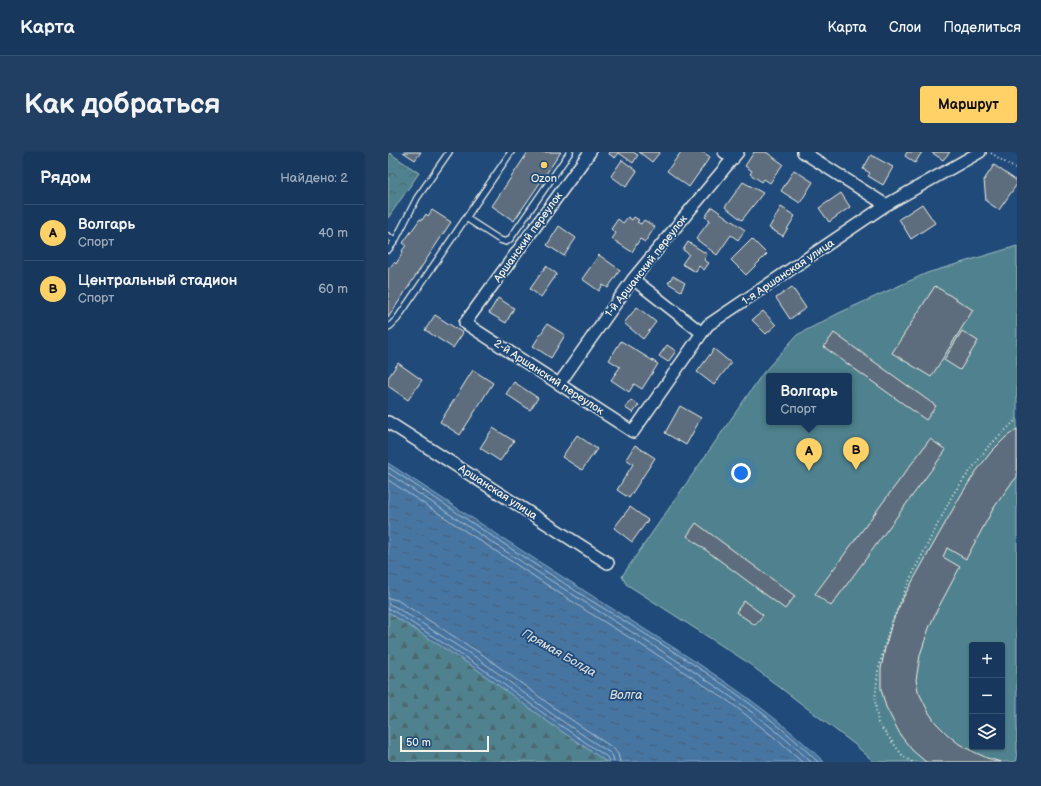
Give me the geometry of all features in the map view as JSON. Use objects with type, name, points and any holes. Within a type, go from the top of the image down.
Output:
[{"type":"street","name":"Аршанский переулок","points":[[465,323],[590,152]]},
{"type":"street","points":[[804,152],[886,205]]},
{"type":"street","name":"1-я Аршанская улица","points":[[633,432],[708,326],[886,205],[980,152]]},
{"type":"street","name":"1-й Аршанский переулок","points":[[559,384],[633,279],[732,154]]},
{"type":"street","points":[[633,279],[702,334]]},
{"type":"street","name":"2-й Аршанский переулок","points":[[465,323],[633,432]]},
{"type":"street","name":"Аршанская улица","points":[[388,422],[608,563]]},
{"type":"lane","points":[[388,250],[417,198],[449,152]]},
{"type":"lane","points":[[388,327],[397,319],[511,152]]},
{"type":"lane","points":[[466,218],[500,240],[506,242],[510,239],[570,152]]},
{"type":"lane","points":[[388,236],[394,241]]},
{"type":"path","points":[[990,152],[1017,170]]},
{"type":"path","points":[[912,762],[903,756],[878,723],[875,701],[878,671],[889,630],[910,579],[953,494],[988,447],[1017,420]]},
{"type":"green space","points":[[388,152],[419,173],[388,218]]},
{"type":"green space","points":[[1017,246],[1017,762],[874,762],[854,744],[744,660],[626,584],[622,576],[763,373],[797,335],[839,313],[927,273]]},
{"type":"green space","points":[[388,612],[475,668],[551,724],[607,762],[388,762]]},
{"type":"water","name":"Волга","points":[[388,463],[712,672],[770,715],[824,762],[607,762],[551,724],[475,668],[388,612]]},
{"type":"building","points":[[403,152],[421,152],[415,160]]},
{"type":"building","points":[[528,152],[561,152],[514,221],[492,206]]},
{"type":"building","points":[[610,152],[633,152],[638,155],[633,163],[619,153],[615,158],[609,154]]},
{"type":"building","points":[[639,152],[660,152],[652,162]]},
{"type":"building","points":[[681,152],[703,152],[710,157],[689,187],[667,171]]},
{"type":"building","points":[[754,152],[766,152],[783,164],[770,183],[764,179],[762,182],[750,174],[752,171],[745,166]]},
{"type":"building","points":[[907,152],[922,152],[915,163],[905,156]]},
{"type":"building","points":[[931,152],[950,152],[943,160]]},
{"type":"building","points":[[871,155],[893,167],[883,185],[868,176],[870,173],[863,169]]},
{"type":"building","points":[[622,160],[637,171],[626,187],[611,176]]},
{"type":"building","points":[[994,165],[1017,181],[1017,184],[999,210],[986,201],[984,180]]},
{"type":"building","points":[[794,170],[813,182],[800,203],[781,191]]},
{"type":"building","points":[[743,182],[763,193],[742,220],[725,207]]},
{"type":"building","points":[[841,193],[850,207],[829,222],[819,208]]},
{"type":"building","points":[[922,204],[935,223],[911,239],[899,219]]},
{"type":"building","points":[[712,207],[745,230],[738,240],[731,235],[717,255],[696,239],[710,220],[705,217]]},
{"type":"building","points":[[781,207],[795,216],[783,236],[769,228]]},
{"type":"building","points":[[432,210],[451,222],[388,318],[388,267],[390,268],[394,262],[396,264],[406,245],[403,243],[420,219],[422,220],[426,214],[428,216]]},
{"type":"building","points":[[628,217],[632,220],[634,217],[639,220],[637,222],[641,224],[644,220],[655,227],[645,242],[640,239],[632,252],[612,239],[616,233],[611,229],[618,219],[623,223]]},
{"type":"building","points":[[559,226],[576,238],[564,256],[547,245]]},
{"type":"building","points":[[752,239],[767,254],[746,275],[731,260]]},
{"type":"building","points":[[688,242],[707,254],[704,260],[709,263],[704,270],[699,266],[696,272],[682,264],[689,254],[683,250]]},
{"type":"building","points":[[599,255],[620,270],[608,288],[603,285],[599,291],[582,279]]},
{"type":"building","points":[[546,266],[557,274],[541,297],[530,289]]},
{"type":"building","points":[[673,276],[685,283],[681,291],[668,283]]},
{"type":"building","points":[[935,286],[973,310],[931,377],[892,353]]},
{"type":"building","points":[[792,287],[806,308],[790,319],[776,298]]},
{"type":"building","points":[[498,298],[514,308],[506,323],[489,313]]},
{"type":"building","points":[[637,307],[656,322],[643,339],[624,323]]},
{"type":"building","points":[[763,311],[776,325],[766,334],[752,320]]},
{"type":"building","points":[[435,315],[463,333],[453,348],[425,330]]},
{"type":"building","points":[[547,324],[565,335],[551,358],[533,346]]},
{"type":"building","points":[[962,331],[978,341],[960,370],[944,360]]},
{"type":"building","points":[[834,333],[936,406],[926,420],[824,347]]},
{"type":"building","points":[[621,341],[658,364],[642,389],[634,384],[629,392],[611,380],[620,367],[609,360]]},
{"type":"building","points":[[667,345],[676,351],[668,362],[659,356]]},
{"type":"building","points":[[714,349],[731,363],[714,385],[697,372]]},
{"type":"building","points":[[398,363],[422,380],[408,400],[388,386],[388,378]]},
{"type":"building","points":[[473,370],[493,383],[460,435],[440,422]]},
{"type":"building","points":[[514,382],[538,398],[530,410],[506,394]]},
{"type":"building","points":[[631,400],[639,405],[633,413],[625,408]]},
{"type":"building","points":[[680,406],[701,418],[686,445],[665,433]]},
{"type":"building","points":[[493,428],[514,441],[500,461],[480,448]]},
{"type":"building","points":[[1017,429],[1017,477],[993,509],[966,559],[947,548],[943,557],[960,567],[929,628],[920,655],[916,680],[918,691],[929,713],[947,734],[969,750],[1001,762],[926,762],[912,750],[901,736],[886,707],[881,689],[881,669],[885,648],[892,622],[902,600],[961,495],[991,452],[1006,437]]},
{"type":"building","points":[[577,435],[597,449],[582,470],[562,457]]},
{"type":"building","points":[[930,439],[946,450],[831,606],[815,594]]},
{"type":"building","points":[[635,445],[655,458],[629,498],[617,490],[633,464],[626,459]]},
{"type":"building","points":[[630,507],[648,520],[632,542],[614,528]]},
{"type":"building","points":[[696,523],[795,596],[785,609],[687,536]]},
{"type":"building","points":[[744,601],[763,615],[755,625],[736,612]]},
{"type":"place","name":"Ozon","points":[[544,165]]},
{"type":"place","name":"Центральный стадион","points":[[856,470]]},
{"type":"place","name":"Волгарь","points":[[809,471]]},
{"type":"water label","name":"Прямая Болда","points":[[559,653]]}]
